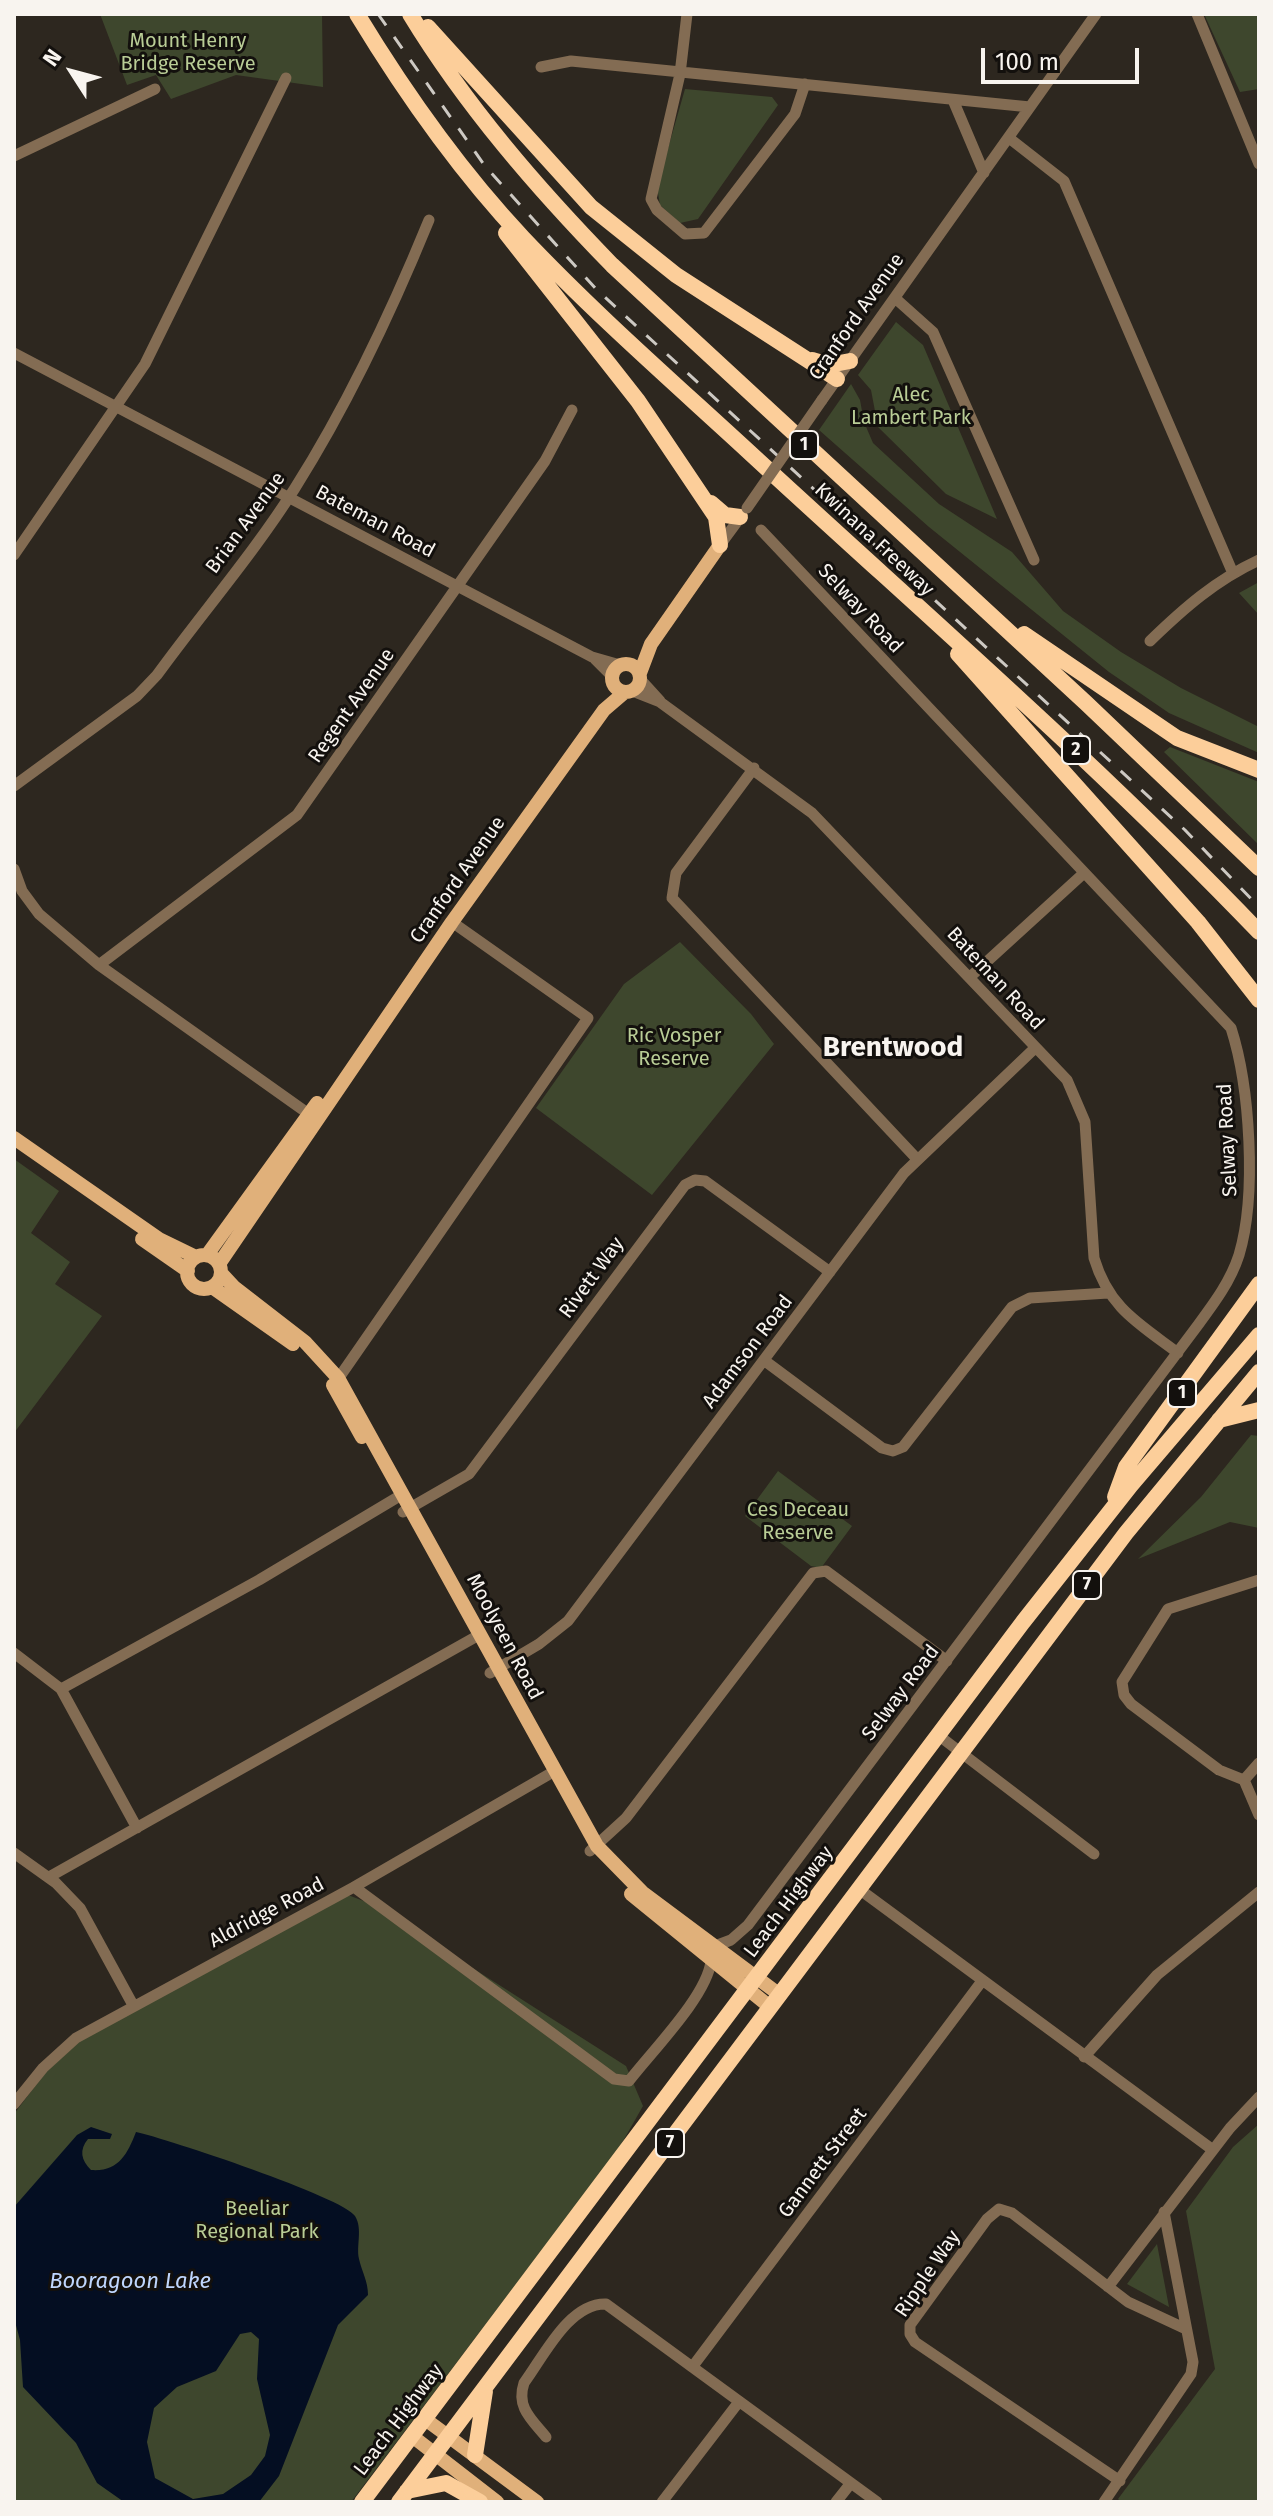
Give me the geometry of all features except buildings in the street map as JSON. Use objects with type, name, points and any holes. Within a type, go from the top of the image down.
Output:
[{"type":"highway","points":[[350,14],[409,112],[638,401],[703,496],[718,523],[720,545]]},
{"type":"highway","name":"Kwinana Freeway","points":[[357,14],[395,76],[443,143],[521,236],[605,319],[1090,763],[1259,932]]},
{"type":"highway","name":"Kwinana Freeway","points":[[410,14],[453,79],[497,137],[594,246],[687,337],[1259,868]]},
{"type":"highway","points":[[417,14],[591,207],[676,275],[837,379]]},
{"type":"highway","points":[[802,357],[829,365],[850,361]]},
{"type":"highway","points":[[703,496],[725,515],[744,512]]},
{"type":"highway","name":"1","points":[[973,600],[1167,732],[1207,752],[1259,770]]},
{"type":"highway","name":"1","points":[[922,612],[1001,706],[1089,798],[1206,932],[1259,1000]]},
{"type":"highway","name":"1","points":[[1110,1512],[1126,1467],[1259,1284]]},
{"type":"highway","name":"Leach Highway","points":[[362,2502],[938,1735],[1110,1512],[1253,1355],[1259,1335]]},
{"type":"highway","name":"7","points":[[403,2496],[1126,1533],[1259,1372]]},
{"type":"highway","points":[[1218,1420],[1259,1410]]},
{"type":"highway","points":[[545,2261],[569,2278]]},
{"type":"highway","points":[[475,2455],[486,2386]]},
{"type":"highway","points":[[403,2496],[446,2483],[480,2502]]},
{"type":"main road","name":"Cranford Avenue","points":[[211,1262],[720,545]]},
{"type":"main road","name":"Moolyeen Road","points":[[14,1138],[159,1239],[211,1262],[234,1287],[305,1342],[336,1382],[593,1849],[713,1954],[775,2001]]},
{"type":"main road","name":"Moolyeen Road","points":[[14,1148],[188,1271],[196,1286],[212,1287],[302,1351],[336,1382]]},
{"type":"main road","points":[[188,1271],[211,1262],[212,1287]]},
{"type":"main road","points":[[425,2419],[537,2502]]},
{"type":"main road","points":[[412,2436],[497,2502]]},
{"type":"street","points":[[687,14],[680,74],[651,199],[657,210],[685,234],[704,233],[795,114],[805,84]]},
{"type":"street","name":"Cranford Avenue","points":[[720,545],[1096,14]]},
{"type":"street","points":[[1196,17],[1259,164]]},
{"type":"street","points":[[541,67],[571,61],[1030,107]]},
{"type":"street","points":[[14,555],[118,408],[167,325],[286,78]]},
{"type":"street","points":[[14,156],[155,89]]},
{"type":"street","points":[[953,100],[984,173]]},
{"type":"street","points":[[1009,138],[1064,181],[1232,571]]},
{"type":"street","name":"Brian Avenue","points":[[14,786],[137,696],[289,497],[337,417],[401,288],[429,220]]},
{"type":"street","points":[[895,298],[933,332],[1034,560]]},
{"type":"street","name":"Bateman Road","points":[[14,353],[592,657],[754,768],[812,813],[1067,1080],[1085,1122],[1094,1258],[1108,1293],[1127,1315],[1178,1353]]},
{"type":"street","name":"Regent Avenue","points":[[99,965],[297,815],[545,461],[572,410]]},
{"type":"street","name":"Selway Road","points":[[713,1954],[748,1925],[1178,1353],[1222,1291],[1238,1257],[1250,1211],[1243,1064],[1231,1028],[761,530]]},
{"type":"street","points":[[1150,641],[1190,602],[1232,571],[1259,560]]},
{"type":"street","points":[[754,768],[676,873],[672,898],[917,1159]]},
{"type":"street","points":[[14,869],[18,892],[99,965],[313,1116]]},
{"type":"street","points":[[970,977],[1084,873]]},
{"type":"street","points":[[336,1382],[588,1018],[452,922]]},
{"type":"street","name":"Adamson Road","points":[[494,1671],[568,1621],[917,1159],[1035,1048]]},
{"type":"street","name":"Rivett Way","points":[[61,1689],[403,1503],[469,1474],[685,1185],[695,1180],[705,1181],[830,1272]]},
{"type":"street","points":[[765,1361],[882,1448],[893,1451],[903,1447],[1012,1307],[1030,1298],[1108,1293]]},
{"type":"street","points":[[593,1849],[626,1818],[813,1573],[826,1571],[947,1661]]},
{"type":"street","points":[[1259,1580],[1168,1609],[1122,1682],[1124,1695],[1219,1770],[1244,1780],[1259,1815]]},
{"type":"street","points":[[49,1877],[476,1637]]},
{"type":"street","points":[[14,1653],[61,1689],[137,1828]]},
{"type":"street","points":[[938,1735],[1094,1854]]},
{"type":"street","points":[[1244,1780],[1259,1763]]},
{"type":"street","name":"Aldridge Road","points":[[14,2104],[49,2062],[76,2038],[354,1887],[549,1774]]},
{"type":"street","points":[[14,1853],[49,1877],[80,1908],[133,2005]]},
{"type":"street","points":[[354,1887],[610,2076],[629,2081],[695,1997],[707,1977],[713,1954]]},
{"type":"street","points":[[859,1889],[1213,2150]]},
{"type":"street","points":[[1084,2057],[1157,1975],[1259,1892]]},
{"type":"street","name":"Gannett Street","points":[[693,2366],[982,1981]]},
{"type":"street","points":[[1108,2287],[1213,2150],[1259,2097]]},
{"type":"street","name":"Ripple Way","points":[[1120,2481],[930,2353],[910,2334],[910,2325],[987,2219],[999,2209],[1012,2213],[1148,2314],[1186,2329]]},
{"type":"street","points":[[1104,2502],[1191,2374],[1193,2362],[1164,2212]]},
{"type":"street","points":[[546,2437],[528,2416],[520,2395],[524,2383],[574,2316],[592,2304],[606,2304],[620,2311],[738,2403],[877,2502]]},
{"type":"street","points":[[662,2502],[738,2403]]},
{"type":"street","points":[[836,2502],[851,2483]]},
{"type":"green space","name":"Mount Henry Bridge Reserve","points":[[100,14],[322,14],[323,87],[236,75],[171,99],[156,75],[127,85]]},
{"type":"green space","points":[[1204,14],[1259,14],[1259,89],[1240,92]]},
{"type":"green space","points":[[685,89],[772,97],[778,105],[698,219],[680,223],[660,205],[657,187]]},
{"type":"green space","name":"Alec Lambert Park","points":[[896,322],[923,345],[997,519],[946,494],[878,427],[871,390],[858,375]]},
{"type":"green space","points":[[851,384],[860,400],[864,422],[873,443],[939,504],[1012,552],[1063,611],[1121,652],[1181,688],[1259,727],[1259,753],[1169,713],[1109,672],[929,527],[819,430]]},
{"type":"green space","points":[[1259,582],[1259,615],[1239,593]]},
{"type":"green space","points":[[1170,747],[1259,782],[1259,845],[1164,752]]},
{"type":"green space","name":"Ric Vosper Reserve","points":[[680,942],[751,1014],[774,1044],[652,1195],[536,1108],[624,984]]},
{"type":"green space","points":[[14,1159],[59,1191],[31,1233],[70,1262],[55,1284],[102,1316],[14,1433]]},
{"type":"green space","points":[[1251,1435],[1259,1436],[1259,1528],[1230,1522],[1138,1559],[1201,1497]]},
{"type":"green space","name":"Ces Deceau Reserve","points":[[778,1471],[852,1526],[821,1568],[811,1566],[745,1516]]},
{"type":"green space","name":"Beeliar Regional Park","points":[[348,1895],[374,1905],[626,2066],[643,2106],[619,2148],[351,2502],[14,2502],[14,2114],[46,2072],[80,2041]]},
{"type":"green space","points":[[1259,2124],[1259,2502],[1121,2502],[1118,2499],[1215,2369],[1186,2211],[1233,2147]]},
{"type":"green space","points":[[1157,2244],[1169,2307],[1127,2284]]},
{"type":"water","name":"Booragoon Lake","points":[[91,2127],[112,2134],[110,2139],[88,2139],[85,2143],[82,2155],[91,2170],[115,2165],[129,2148],[136,2132],[289,2183],[344,2207],[355,2216],[359,2226],[358,2254],[368,2295],[338,2325],[279,2476],[259,2502],[124,2502],[97,2483],[76,2443],[23,2387],[20,2340],[14,2318],[14,2207],[77,2135]],"holes":[[[251,2332],[259,2339],[257,2379],[270,2435],[265,2456],[251,2475],[223,2494],[193,2499],[155,2478],[147,2442],[154,2408],[177,2387],[216,2371],[240,2334]]]},
{"type":"railway","points":[[378,14],[485,166],[596,289],[1185,830],[1259,907]]},
{"type":"district","name":"Brentwood","points":[[893,1048]]}]
